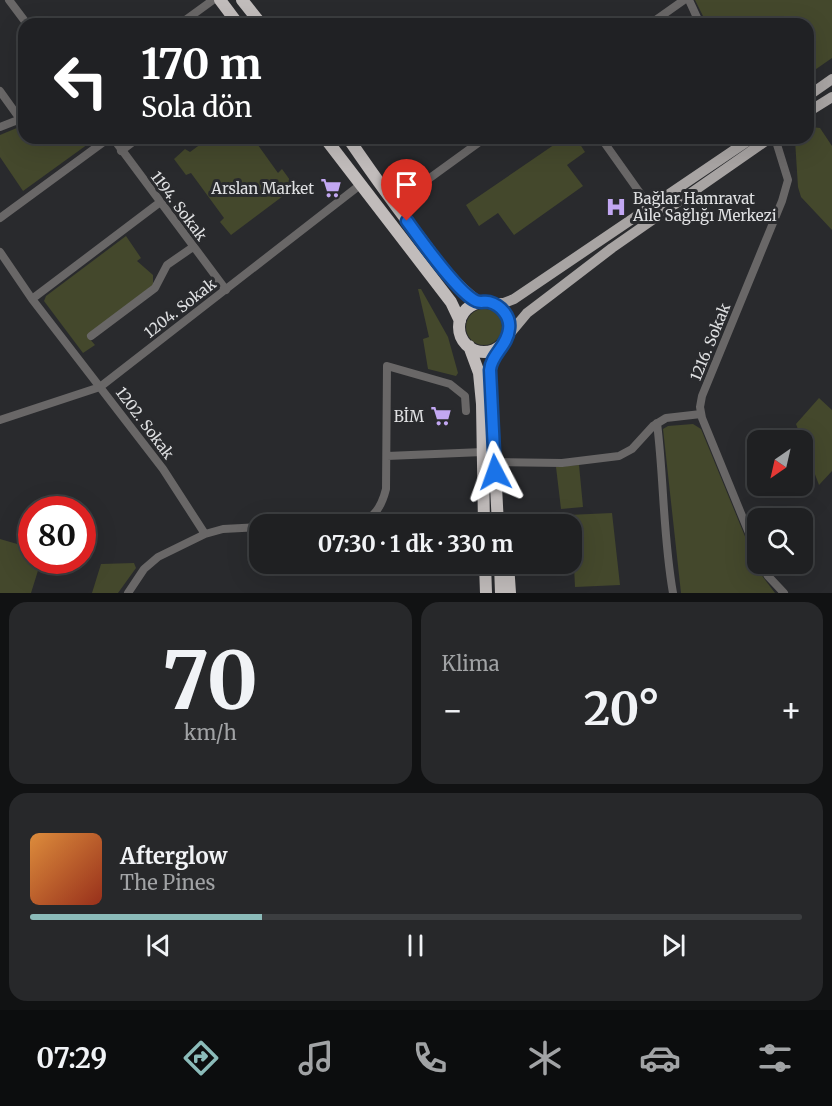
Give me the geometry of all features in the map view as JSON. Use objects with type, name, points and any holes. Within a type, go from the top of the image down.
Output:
[{"type":"highway","points":[[220,0],[234,18]]},
{"type":"highway","points":[[243,0],[256,18]]},
{"type":"highway","points":[[330,144],[450,302],[460,321],[461,335],[469,346],[479,373],[482,404],[484,514]]},
{"type":"highway","points":[[352,144],[394,204],[464,292],[477,302],[493,303],[506,313],[509,329],[505,341],[490,363],[497,514]]},
{"type":"highway","points":[[460,321],[466,309],[477,302]]},
{"type":"highway","points":[[469,346],[482,352],[496,349],[505,341]]},
{"type":"highway","points":[[495,467],[504,492],[505,514]]},
{"type":"highway","points":[[485,574],[486,593]]},
{"type":"highway","points":[[500,574],[501,593]]},
{"type":"highway","points":[[509,574],[510,593]]},
{"type":"main road","points":[[814,92],[832,79]]},
{"type":"main road","points":[[814,108],[832,96]]},
{"type":"main road","points":[[493,303],[504,303],[514,299],[743,144]]},
{"type":"main road","points":[[505,341],[527,313],[612,248],[763,144]]},
{"type":"street","points":[[9,0],[22,18]]},
{"type":"street","points":[[188,18],[213,0]]},
{"type":"street","points":[[658,18],[684,0]]},
{"type":"street","points":[[688,0],[697,18]]},
{"type":"street","points":[[0,91],[18,113]]},
{"type":"street","points":[[0,127],[18,120]]},
{"type":"street","points":[[0,218],[103,144]]},
{"type":"street","name":"1194. Sokak","points":[[116,144],[226,290]]},
{"type":"street","points":[[122,151],[131,144]]},
{"type":"street","points":[[394,204],[477,144]]},
{"type":"street","points":[[605,144],[650,207]]},
{"type":"street","name":"1216. Sokak","points":[[701,414],[702,396],[782,201],[788,180],[774,144]]},
{"type":"street","name":"1204. Sokak","points":[[0,420],[100,387],[360,184]]},
{"type":"street","points":[[32,299],[159,203]]},
{"type":"street","points":[[91,336],[155,288],[168,265],[193,247]]},
{"type":"street","name":"1202. Sokak","points":[[0,252],[32,299],[163,469],[205,534]]},
{"type":"street","points":[[374,514],[383,501],[386,489],[387,366],[450,384],[465,396],[466,411]]},
{"type":"street","points":[[495,467],[562,463],[619,456],[632,449],[657,423],[666,418],[701,414],[747,528]]},
{"type":"street","points":[[657,423],[662,466],[666,552],[672,593]]},
{"type":"street","points":[[387,456],[483,452]]},
{"type":"street","points":[[128,593],[144,569],[158,557],[205,534],[223,529],[249,528]]},
{"type":"street","points":[[767,574],[784,593]]},
{"type":"green space","points":[[695,0],[832,0],[832,58],[814,71],[814,18],[704,18]]},
{"type":"green space","points":[[814,127],[820,128],[832,146],[832,230],[801,197],[798,187],[795,144],[814,144]]},
{"type":"green space","points":[[18,128],[18,144],[88,144],[23,191],[0,157],[0,135]]},
{"type":"green space","points":[[201,144],[257,144],[278,173],[282,169],[295,187],[231,235],[220,222],[224,218],[191,173],[186,175],[174,159],[185,149],[190,152]]},
{"type":"green space","points":[[555,144],[580,144],[585,152],[567,165],[583,186],[514,235],[498,213],[479,226],[466,205]]},
{"type":"green space","points":[[126,236],[141,258],[137,261],[153,275],[153,285],[88,337],[95,345],[83,353],[44,301],[46,296]]},
{"type":"green space","points":[[418,289],[421,289],[448,337],[458,373],[456,376],[428,369],[423,339],[429,337]]},
{"type":"green space","points":[[484,309],[497,314],[502,327],[497,340],[484,345],[471,340],[466,327],[471,314]]},
{"type":"green space","points":[[819,398],[832,410],[832,471],[819,485],[813,469],[813,430],[798,430],[796,424]]},
{"type":"green space","points":[[693,424],[701,429],[747,541],[747,574],[761,574],[775,593],[681,593],[663,429],[668,426]]},
{"type":"green space","points":[[579,465],[583,507],[561,509],[556,467]]},
{"type":"green space","points":[[612,513],[620,585],[575,587],[574,574],[582,574],[582,514]]},
{"type":"green space","points":[[0,539],[18,544],[18,574],[37,574],[31,593],[0,593]]},
{"type":"green space","points":[[134,563],[136,568],[118,593],[92,593],[101,564]]},
{"type":"place","name":"Arslan Market","points":[[331,188]]},
{"type":"place","name":"Bağlar Hamravat Aile Sağlığı Merkezi","points":[[616,207]]},
{"type":"place","name":"BİM","points":[[441,416]]},
{"type":"route","points":[[407,221],[464,292],[477,302],[493,303],[500,307],[506,313],[509,321],[507,337],[490,363],[495,472]]}]
